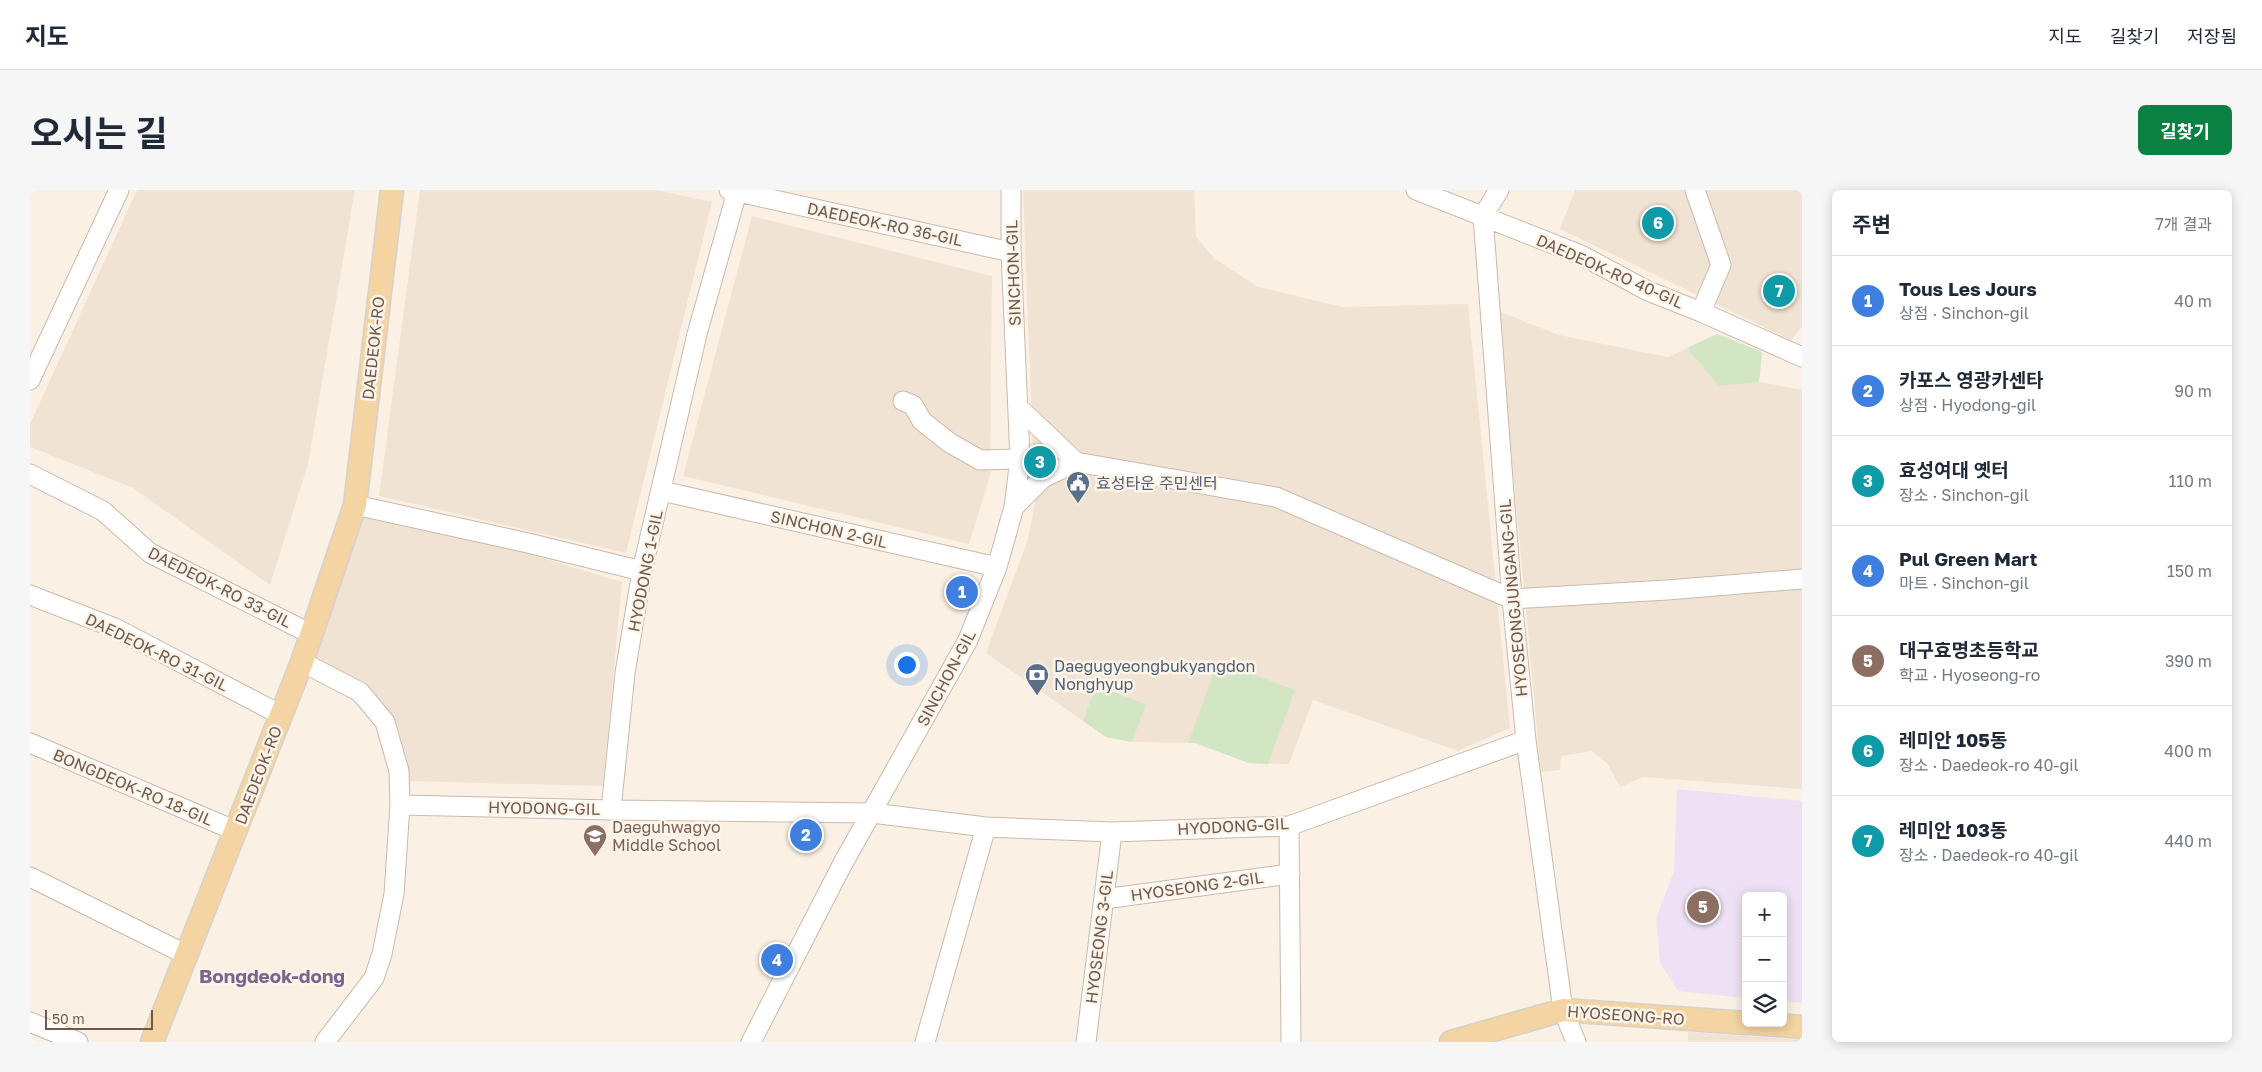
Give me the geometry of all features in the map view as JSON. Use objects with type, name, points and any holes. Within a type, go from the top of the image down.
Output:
[{"type":"main road","name":"DAEDEOK-RO","points":[[152,1042],[302,662],[355,505],[392,190]]},
{"type":"main road","name":"HYOSEONG-RO","points":[[1451,1042],[1563,1010],[1742,1023]]},
{"type":"main road","points":[[1787,1026],[1802,1027]]},
{"type":"street","points":[[30,380],[119,190]]},
{"type":"street","name":"SINCHON-GIL","points":[[752,1042],[842,864],[968,640],[997,567],[1014,507],[1020,459],[1011,190]]},
{"type":"street","name":"DAEDEOK-RO 40-GIL","points":[[1416,190],[1580,255],[1648,292],[1801,354]]},
{"type":"street","points":[[1483,216],[1499,190]]},
{"type":"street","points":[[1695,190],[1721,265],[1701,312]]},
{"type":"street","name":"DAEDEOK-RO 36-GIL","points":[[733,191],[1012,252]]},
{"type":"street","name":"HYODONG 1-GIL","points":[[611,810],[625,673],[642,571],[697,334],[733,191]]},
{"type":"street","name":"HYOSEONGJUNGANG-GIL","points":[[1483,216],[1512,599],[1526,740],[1563,1010],[1576,1042]]},
{"type":"street","points":[[903,401],[913,404],[922,421],[950,444],[980,460],[1020,459]]},
{"type":"street","points":[[1019,408],[1076,462],[1276,497],[1512,599],[1667,590],[1802,579]]},
{"type":"street","points":[[1020,459],[1036,438],[1050,438]]},
{"type":"street","points":[[1020,459],[1024,469],[1031,476],[1043,478]]},
{"type":"street","points":[[1014,507],[1043,478],[1076,462]]},
{"type":"street","name":"DAEDEOK-RO 33-GIL","points":[[30,474],[103,511],[150,553],[311,634]]},
{"type":"street","name":"SINCHON 2-GIL","points":[[662,491],[997,567]]},
{"type":"street","points":[[355,505],[528,543],[642,571]]},
{"type":"street","name":"DAEDEOK-RO 31-GIL","points":[[30,595],[115,628],[281,715]]},
{"type":"street","points":[[302,662],[360,692],[385,722],[399,771],[400,805],[394,894],[382,954],[374,978],[325,1042]]},
{"type":"street","name":"HYODONG-GIL","points":[[400,805],[611,810],[872,812],[986,827],[1112,832],[1289,826],[1526,740]]},
{"type":"street","name":"BONGDEOK-RO 18-GIL","points":[[30,744],[236,831]]},
{"type":"street","points":[[1289,826],[1291,1042]]},
{"type":"street","points":[[925,1042],[986,827]]},
{"type":"street","name":"HYOSEONG 3-GIL","points":[[1086,1042],[1112,832]]},
{"type":"street","name":"HYOSEONG 2-GIL","points":[[1104,899],[1290,874]]},
{"type":"street","points":[[30,877],[187,955]]},
{"type":"street","points":[[30,1022],[78,1042]]},
{"type":"shaded area","points":[[137,190],[355,190],[308,464],[270,585],[133,488],[30,447],[30,424]]},
{"type":"shaded area","points":[[420,190],[656,190],[712,202],[626,553],[379,496]]},
{"type":"shaded area","points":[[1023,190],[1194,190],[1196,237],[1214,258],[1258,287],[1343,307],[1468,304],[1510,728],[1458,751],[1313,700],[1289,764],[1249,763],[1195,743],[1132,742],[1106,737],[986,653],[1028,539],[1035,502]]},
{"type":"shaded area","points":[[1575,190],[1802,190],[1802,327],[1791,340],[1560,229]]},
{"type":"shaded area","points":[[752,216],[992,276],[990,476],[969,544],[683,476]]},
{"type":"shaded area","points":[[1498,311],[1559,335],[1668,357],[1717,334],[1762,352],[1759,382],[1802,390],[1802,789],[1643,777],[1620,787],[1607,763],[1592,751],[1561,756],[1560,770],[1541,772]]},
{"type":"shaded area","points":[[359,513],[454,531],[622,582],[603,786],[406,781],[406,758],[396,721],[364,687],[311,659]]},
{"type":"shaded area","points":[[1677,789],[1802,801],[1802,1003],[1787,1001],[1787,892],[1742,892],[1742,998],[1678,991],[1660,963],[1656,919],[1674,871]]},
{"type":"shaded area","points":[[1688,1032],[1802,1040],[1802,1042],[1688,1042]]},
{"type":"green space","points":[[1717,334],[1762,352],[1759,382],[1719,386],[1687,348]]},
{"type":"green space","points":[[1218,661],[1295,690],[1268,764],[1249,763],[1195,743],[1188,743]]},
{"type":"green space","points":[[1096,686],[1146,704],[1132,742],[1106,737],[1083,721]]},
{"type":"place","name":"레미안 105동","points":[[1658,223]]},
{"type":"place","name":"레미안 103동","points":[[1779,291]]},
{"type":"place","name":"효성여대 옛터","points":[[1040,462]]},
{"type":"place","name":"효성타운 주민센터","points":[[1078,504]]},
{"type":"place","name":"Tous Les Jours","points":[[962,592]]},
{"type":"place","name":"Daegugyeongbukyangdon Nonghyup","points":[[1037,696]]},
{"type":"place","name":"카포스 영광카센타","points":[[806,835]]},
{"type":"place","name":"Daeguhwagyo Middle School","points":[[595,857]]},
{"type":"place","name":"대구효명초등학교","points":[[1703,907]]},
{"type":"place","name":"Pul Green Mart","points":[[777,960]]},
{"type":"district","name":"Bongdeok-dong","points":[[272,976]]}]
